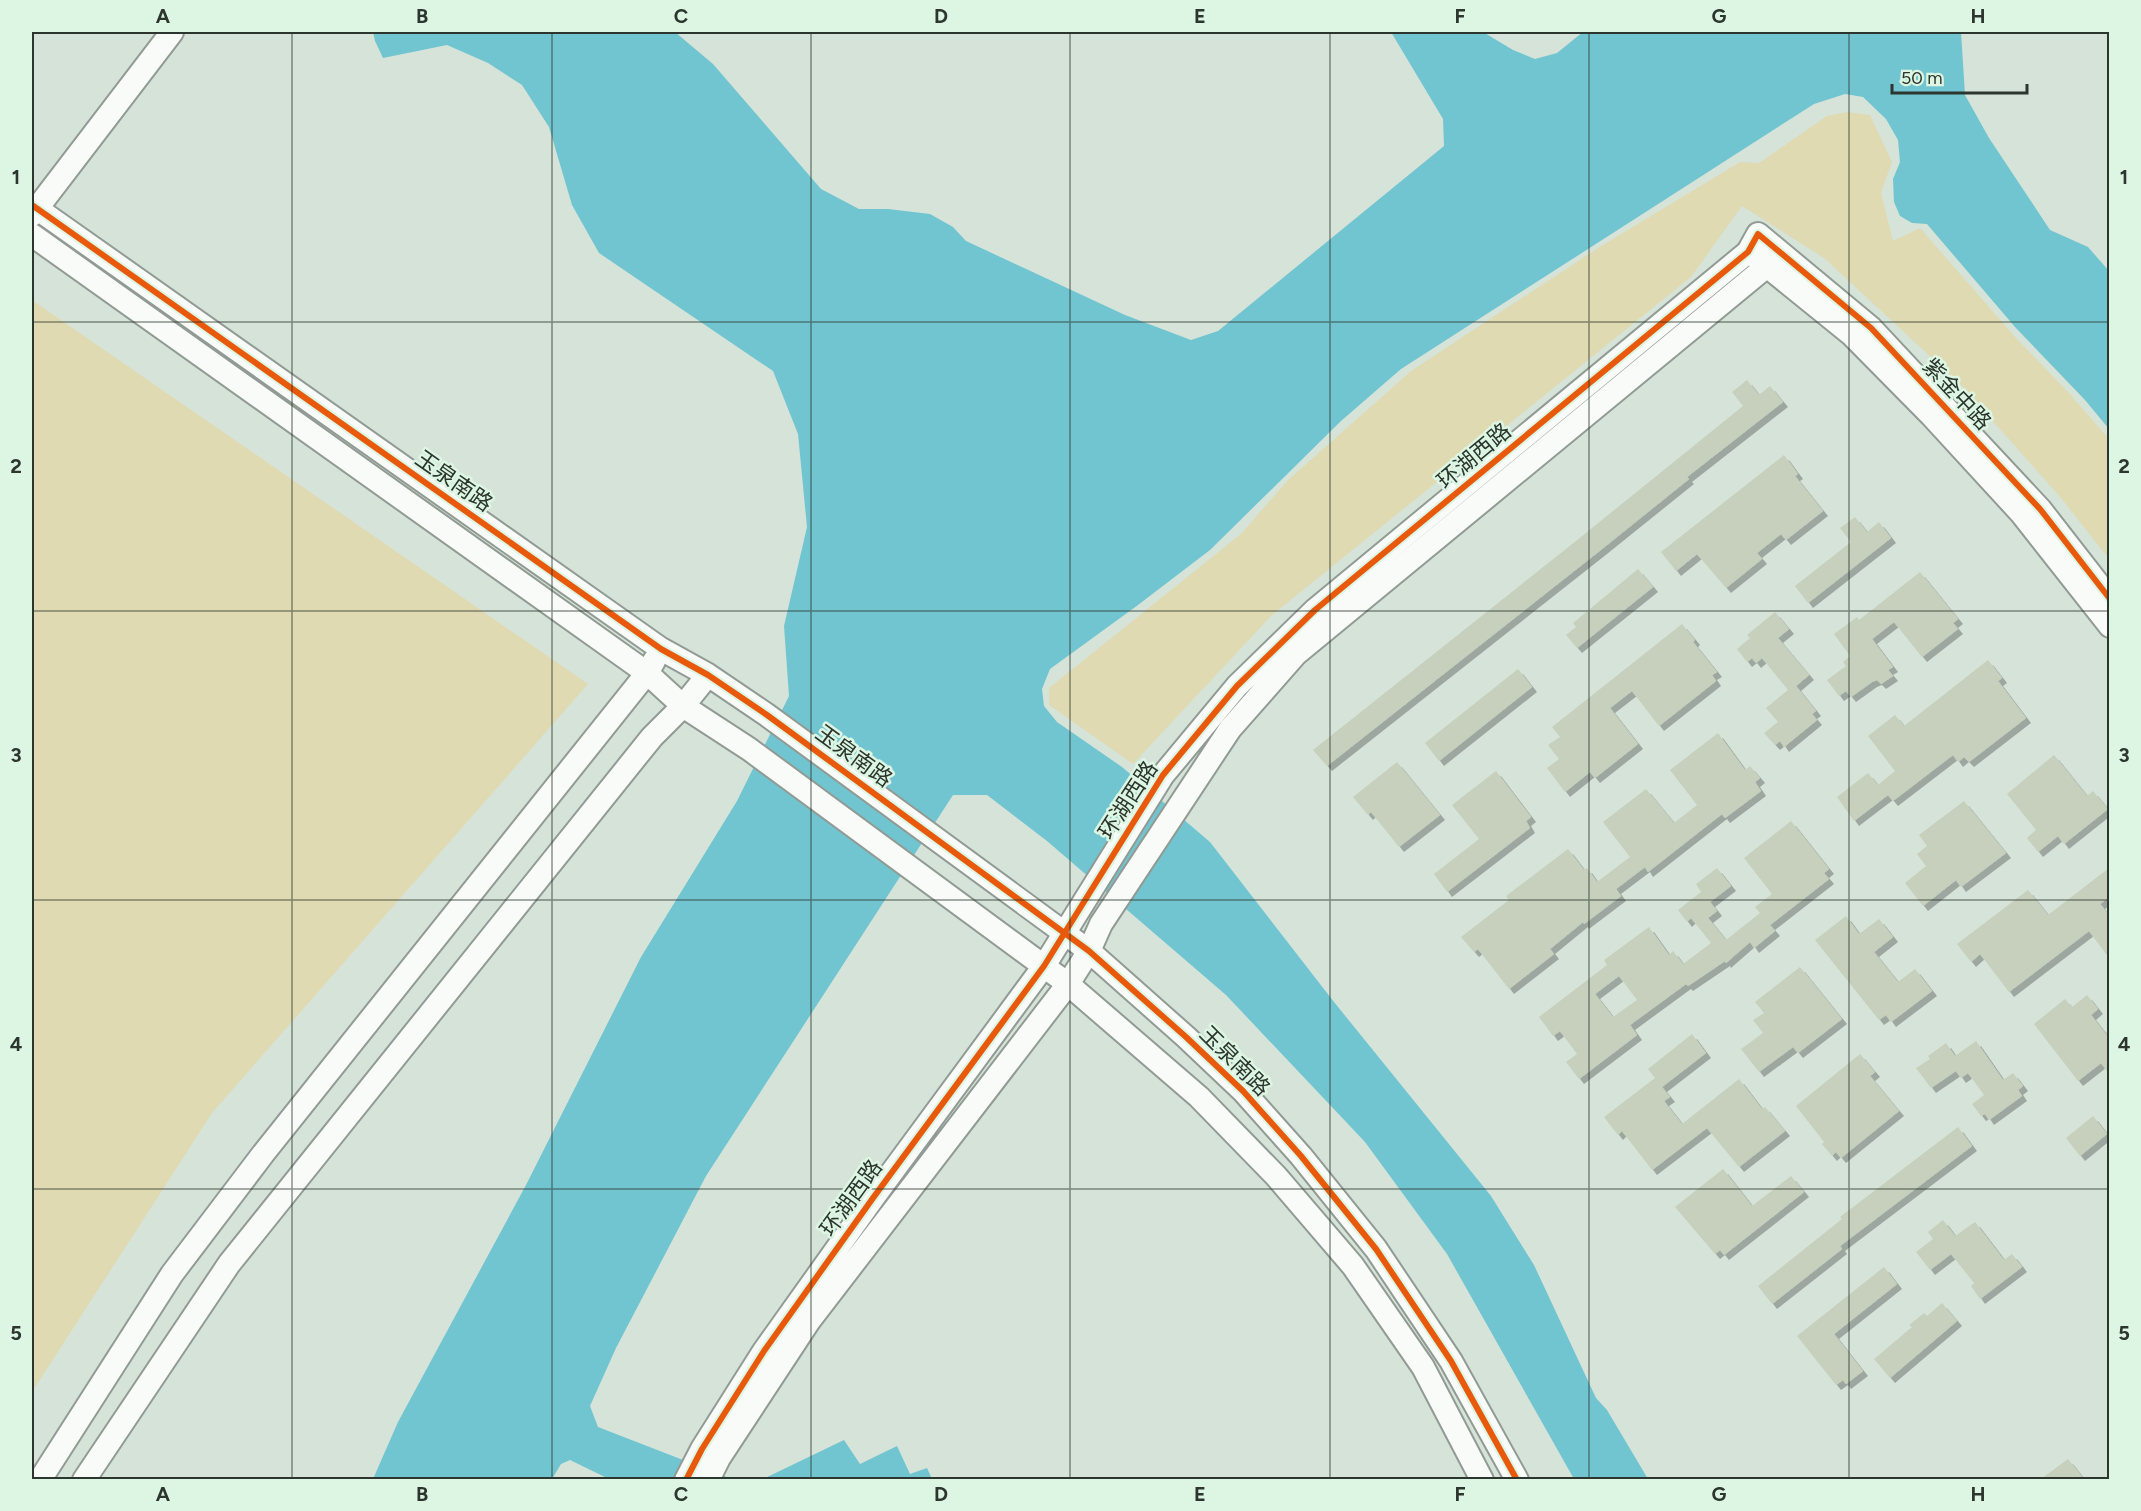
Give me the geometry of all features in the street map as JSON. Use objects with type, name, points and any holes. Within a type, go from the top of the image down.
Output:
[{"type":"street","points":[[33,210],[172,32]]},
{"type":"street","name":"玉泉南路","points":[[33,210],[661,649],[708,675],[767,715],[1089,951],[1243,1091],[1376,1249],[1451,1361],[1517,1479]]},
{"type":"street","name":"玉泉南路","points":[[32,235],[647,673],[683,706],[749,749],[1068,984],[1199,1097],[1276,1176],[1346,1257],[1423,1367],[1482,1479]]},
{"type":"street","name":"紫金中路","points":[[1753,243],[1871,328],[2040,509],[2109,599]]},
{"type":"street","name":"环湖西路","points":[[708,1479],[711,1453],[764,1351],[873,1198],[1044,966],[1163,775],[1237,686],[1315,610],[1753,243]]},
{"type":"street","name":"紫金中路","points":[[1772,258],[1931,415],[2021,513],[2109,626]]},
{"type":"street","name":"环湖西路","points":[[686,1479],[711,1453],[808,1321],[1068,984],[1089,951],[1101,924],[1230,729],[1296,654],[1772,258]]},
{"type":"street","points":[[40,1479],[172,1274],[263,1154],[647,673],[661,649]]},
{"type":"street","points":[[84,1479],[229,1264],[652,737],[683,706],[708,675]]},
{"type":"shaded area","points":[[1847,112],[1870,115],[1892,162],[1881,193],[1893,241],[1920,228],[2016,338],[2109,439],[2109,559],[2061,498],[1960,384],[1824,258],[1742,206],[1691,277],[1272,615],[1133,764],[1049,705],[1049,688],[1242,533],[1287,481],[1411,371],[1598,248],[1740,162],[1759,163],[1827,116]]},
{"type":"shaded area","points":[[32,300],[588,684],[212,1113],[32,1392]]},
{"type":"water","points":[[373,32],[675,32],[713,64],[821,189],[859,209],[888,209],[930,214],[953,227],[966,241],[1125,315],[1191,340],[1218,331],[1444,146],[1443,119],[1391,32],[1483,32],[1513,50],[1535,59],[1557,53],[1583,32],[1961,32],[1965,95],[1989,138],[2050,230],[2088,247],[2109,271],[2109,429],[2085,400],[2015,327],[1927,224],[1912,223],[1900,216],[1894,202],[1893,179],[1900,162],[1898,140],[1886,119],[1863,97],[1845,94],[1814,104],[1401,369],[1341,421],[1210,550],[1050,669],[1042,689],[1044,706],[1057,722],[1122,767],[1210,842],[1334,1002],[1491,1196],[1534,1265],[1596,1398],[1607,1410],[1648,1479],[1574,1479],[1447,1254],[1365,1142],[1226,995],[1047,841],[987,795],[953,795],[706,1176],[616,1348],[590,1406],[598,1427],[732,1479],[609,1479],[570,1460],[561,1464],[552,1479],[373,1479],[398,1422],[526,1185],[641,957],[737,801],[789,696],[784,626],[807,527],[798,434],[773,371],[599,253],[572,205],[549,127],[522,85],[488,63],[447,45],[383,58]]},
{"type":"water","points":[[844,1440],[860,1464],[897,1446],[910,1474],[927,1468],[932,1479],[763,1479]]},
{"type":"building","points":[[1747,380],[1759,395],[1770,386],[1783,402],[1687,477],[1689,479],[1602,549],[1327,766],[1313,750],[1743,406],[1732,392]]},
{"type":"building","points":[[1784,455],[1798,474],[1795,476],[1823,511],[1786,540],[1781,534],[1757,553],[1762,559],[1726,588],[1697,554],[1676,571],[1661,552]]},
{"type":"building","points":[[1855,517],[1867,532],[1879,522],[1891,538],[1808,603],[1795,586],[1851,542],[1840,528]]},
{"type":"building","points":[[1638,569],[1653,587],[1577,648],[1566,635],[1576,627],[1573,623]]},
{"type":"building","points":[[1920,572],[1958,619],[1953,623],[1958,629],[1922,657],[1894,622],[1872,639],[1893,667],[1888,670],[1893,676],[1881,684],[1877,680],[1872,682],[1851,697],[1846,691],[1839,696],[1827,680],[1846,666],[1843,662],[1850,656],[1834,634],[1857,617],[1859,620]]},
{"type":"building","points":[[1775,612],[1789,629],[1778,638],[1809,675],[1796,686],[1816,711],[1812,714],[1817,720],[1784,747],[1780,741],[1775,745],[1764,733],[1778,722],[1766,708],[1788,690],[1762,658],[1756,663],[1752,658],[1747,662],[1737,649],[1750,638],[1747,635]]},
{"type":"building","points":[[1682,624],[1717,672],[1712,675],[1716,681],[1659,726],[1632,691],[1610,708],[1638,744],[1595,778],[1590,772],[1565,792],[1547,768],[1559,759],[1548,745],[1560,737],[1552,727]]},
{"type":"building","points":[[1988,660],[2002,678],[1998,681],[2026,718],[1969,762],[1964,757],[1958,762],[1953,755],[1893,801],[1888,795],[1854,821],[1837,797],[1868,773],[1878,785],[1895,771],[1868,736],[1895,715],[1904,726]]},
{"type":"building","points":[[1518,669],[1532,687],[1439,761],[1425,743]]},
{"type":"building","points":[[1718,733],[1745,770],[1750,766],[1760,778],[1755,782],[1761,791],[1725,818],[1722,814],[1648,872],[1645,867],[1616,889],[1621,896],[1584,924],[1583,922],[1550,949],[1554,954],[1509,989],[1478,949],[1474,952],[1461,937],[1509,900],[1506,896],[1568,849],[1584,870],[1587,868],[1597,882],[1630,857],[1603,822],[1646,789],[1674,823],[1697,805],[1670,770]]},
{"type":"building","points":[[2054,755],[2087,796],[2093,791],[2108,809],[2064,844],[2058,836],[2038,852],[2027,838],[2036,830],[2007,794]]},
{"type":"building","points":[[1397,762],[1440,815],[1399,847],[1371,812],[1368,815],[1353,797]]},
{"type":"building","points":[[1496,771],[1531,817],[1526,821],[1530,828],[1447,892],[1434,874],[1479,839],[1452,805]]},
{"type":"building","points":[[1964,801],[2006,853],[1961,887],[1956,880],[1923,906],[1905,883],[1926,866],[1917,854],[1927,846],[1919,835]]},
{"type":"building","points":[[1791,821],[1829,869],[1824,873],[1829,879],[1770,925],[1775,931],[1754,948],[1750,942],[1726,963],[1725,961],[1688,986],[1686,984],[1630,1025],[1637,1035],[1579,1079],[1566,1062],[1577,1054],[1560,1031],[1553,1036],[1539,1017],[1607,965],[1604,960],[1649,927],[1669,955],[1673,951],[1683,964],[1711,943],[1691,918],[1687,922],[1678,910],[1701,892],[1696,884],[1717,868],[1731,886],[1710,902],[1717,911],[1708,918],[1726,940],[1760,913],[1755,907],[1772,894],[1744,858]],"holes":[[[1619,976],[1637,1000],[1613,1017],[1595,994]]]},
{"type":"building","points":[[2109,868],[2109,897],[2100,904],[2109,915],[2109,958],[2089,931],[2009,992],[1980,954],[1971,962],[1957,944],[2028,890],[2048,915]]},
{"type":"building","points":[[1846,916],[1859,934],[1879,919],[1893,937],[1874,952],[1898,982],[1915,969],[1932,991],[1891,1022],[1886,1015],[1879,1020],[1815,940]]},
{"type":"building","points":[[1800,967],[1842,1019],[1798,1053],[1793,1047],[1759,1072],[1741,1049],[1763,1033],[1753,1020],[1764,1013],[1755,1002]]},
{"type":"building","points":[[2087,995],[2098,1009],[2091,1015],[2109,1038],[2109,1074],[2101,1063],[2078,1081],[2034,1024],[2065,999],[2072,1007]]},
{"type":"building","points":[[1692,1034],[1706,1053],[1662,1087],[1670,1097],[1664,1101],[1682,1124],[1739,1079],[1762,1109],[1765,1107],[1785,1131],[1739,1167],[1707,1128],[1652,1170],[1622,1131],[1618,1135],[1604,1117],[1655,1078],[1648,1069]]},
{"type":"building","points":[[1976,1041],[2003,1080],[2013,1073],[2023,1086],[2018,1090],[2022,1096],[1989,1120],[1985,1114],[1981,1116],[1972,1104],[1984,1095],[1968,1073],[1961,1078],[1956,1071],[1931,1088],[1916,1068],[1930,1059],[1928,1056],[1946,1043],[1955,1056]]},
{"type":"building","points":[[1860,1054],[1875,1072],[1870,1076],[1899,1111],[1841,1158],[1836,1152],[1832,1156],[1796,1106]]},
{"type":"building","points":[[2093,1116],[2107,1134],[2080,1156],[2066,1138]]},
{"type":"building","points":[[1958,1127],[1972,1146],[1840,1246],[1842,1249],[1772,1304],[1758,1286],[1842,1219],[1840,1217]]},
{"type":"building","points":[[1723,1169],[1752,1206],[1791,1176],[1804,1192],[1724,1255],[1720,1250],[1715,1254],[1675,1207]]},
{"type":"building","points":[[1943,1220],[1955,1236],[1975,1222],[2004,1260],[2012,1254],[2022,1267],[1980,1299],[1971,1286],[1974,1283],[1951,1254],[1930,1270],[1916,1252],[1933,1239],[1928,1232]]},
{"type":"building","points":[[1884,1267],[1897,1284],[1834,1334],[1863,1371],[1846,1384],[1843,1380],[1836,1385],[1797,1336]]},
{"type":"building","points":[[1942,1303],[1957,1321],[1890,1378],[1874,1359],[1912,1327],[1909,1325],[1924,1313],[1927,1316]]},
{"type":"building","points":[[2068,1459],[2084,1479],[2041,1479]]},
{"type":"cycle path","points":[[32,205],[661,649],[708,675],[767,715],[1089,951],[1243,1091],[1301,1156],[1376,1249],[1451,1361],[1517,1480]]},
{"type":"cycle path","points":[[686,1480],[702,1449],[764,1351],[873,1198],[1044,966],[1163,775],[1237,686],[1315,610],[1748,252],[1758,234],[1871,328],[2040,509],[2110,599]]}]
